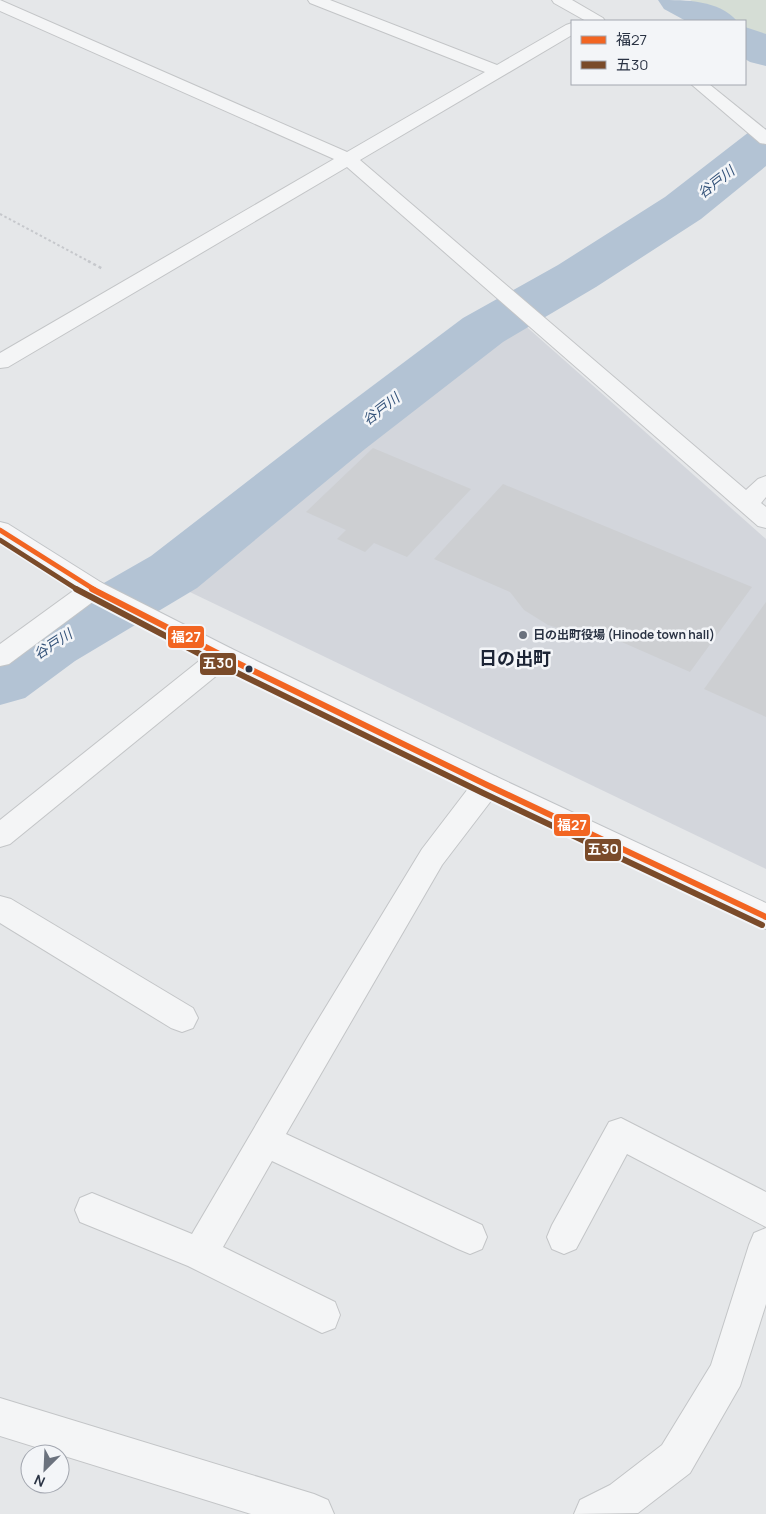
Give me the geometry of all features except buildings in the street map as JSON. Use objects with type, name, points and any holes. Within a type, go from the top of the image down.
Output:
[{"type":"main road","points":[[0,530],[93,589],[223,656],[487,785],[766,917]]},
{"type":"street","points":[[2,8],[23,0]]},
{"type":"street","points":[[316,0],[498,71]]},
{"type":"street","points":[[560,0],[590,20]]},
{"type":"street","points":[[2,8],[348,159],[766,520]]},
{"type":"street","points":[[0,362],[571,29]]},
{"type":"street","points":[[700,85],[766,138]]},
{"type":"street","points":[[746,503],[766,484]]},
{"type":"street","points":[[0,657],[93,589]]},
{"type":"street","points":[[0,836],[223,656]]},
{"type":"street","points":[[200,1254],[432,857],[487,785]]},
{"type":"street","points":[[0,908],[182,1018]]},
{"type":"street","points":[[564,1237],[621,1133],[766,1210]]},
{"type":"street","points":[[265,1141],[470,1237]]},
{"type":"street","points":[[92,1210],[200,1254],[322,1316]]},
{"type":"street","points":[[594,1514],[624,1499],[676,1459],[726,1373],[766,1245]]},
{"type":"street","points":[[0,1417],[314,1514]]},
{"type":"path","points":[[0,214],[133,284]]},
{"type":"shaded area","points":[[690,0],[766,0],[766,42],[746,31],[746,20],[726,20]]},
{"type":"shaded area","name":"日の出町役場 (Hinode town hall)","points":[[520,321],[766,539],[766,869],[169,582]]},
{"type":"waterway","points":[[679,0],[714,20]]},
{"type":"waterway","points":[[746,41],[766,53]]},
{"type":"waterway","name":"谷戸川","points":[[0,680],[51,644],[174,572],[344,436],[483,330],[577,276],[683,208],[766,142]]},
{"type":"transit line","name":"福27","points":[[0,530],[93,589],[223,656],[487,785],[766,917]]},
{"type":"transit line","name":"五30","points":[[0,540],[89,597],[219,664],[483,793],[762,925]]},
{"type":"place","name":"日の出町役場 (Hinode town hall)","points":[[523,635]]},
{"type":"district","name":"日の出町","points":[[515,659]]}]
